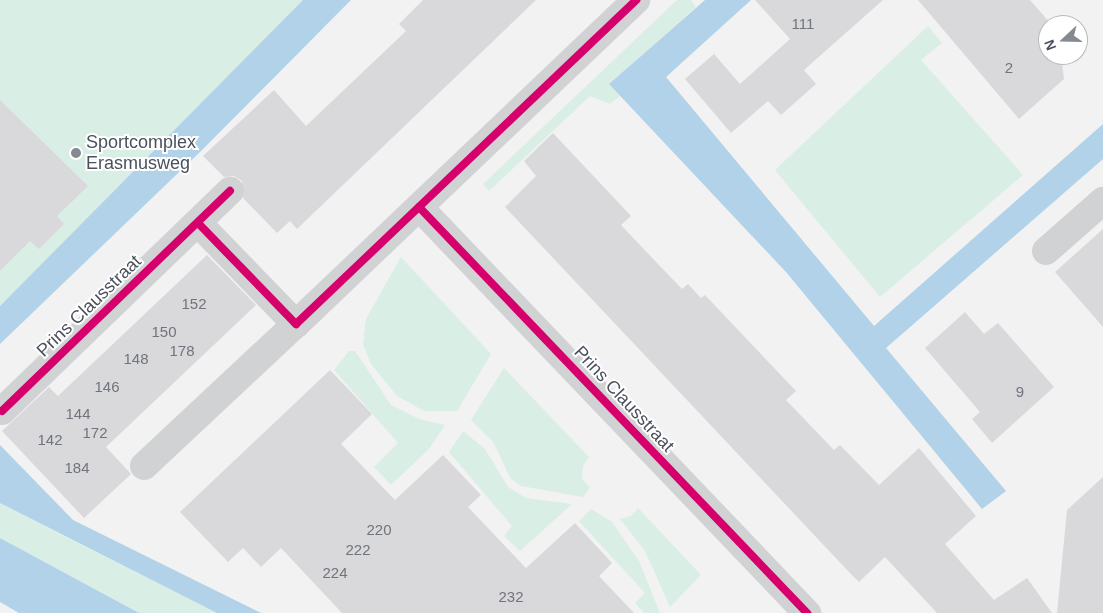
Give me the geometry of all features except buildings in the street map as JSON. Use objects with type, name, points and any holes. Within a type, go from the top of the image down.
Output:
[{"type":"street","points":[[144,466],[636,0]]},
{"type":"street","name":"Prins Clausstraat","points":[[2,411],[230,191]]},
{"type":"street","points":[[1046,251],[1103,201]]},
{"type":"street","name":"Prins Clausstraat","points":[[419,206],[807,613]]},
{"type":"street","points":[[198,223],[296,324]]},
{"type":"green space","name":"Sportcomplex Erasmusweg","points":[[0,0],[303,0],[0,306]]},
{"type":"green space","points":[[677,0],[691,0],[696,7],[609,84],[620,96],[610,104],[590,96],[489,191],[483,184]]},
{"type":"green space","points":[[928,26],[942,43],[921,60],[1023,175],[880,297],[775,170]]},
{"type":"green space","points":[[401,257],[491,354],[457,411],[424,411],[397,396],[371,364],[363,344],[366,319]]},
{"type":"green space","points":[[349,351],[355,351],[391,405],[419,419],[445,425],[429,449],[391,485],[374,467],[398,443],[334,370]]},
{"type":"green space","points":[[504,368],[589,457],[583,466],[582,479],[590,488],[583,497],[521,486],[511,479],[493,442],[471,420]]},
{"type":"green space","points":[[463,431],[485,449],[508,487],[526,498],[572,504],[520,551],[504,536],[512,526],[449,452]]},
{"type":"green space","points":[[0,503],[217,613],[139,613],[0,538]]},
{"type":"green space","points":[[638,508],[701,575],[670,607],[645,551],[620,519],[631,516]]},
{"type":"green space","points":[[591,509],[612,522],[639,561],[660,613],[644,613],[635,603],[645,593],[579,521]]},
{"type":"water","points":[[303,0],[351,0],[201,151],[0,344],[0,306]]},
{"type":"water","points":[[705,0],[751,0],[666,77],[874,326],[1103,124],[1103,159],[886,348],[1006,491],[982,509],[786,272],[609,84]]},
{"type":"water","points":[[0,445],[73,520],[261,613],[217,613],[0,503]]},
{"type":"water","points":[[0,538],[139,613],[19,613],[0,602]]},
{"type":"cycle path","points":[[198,223],[296,324],[636,0]]},
{"type":"cycle path","points":[[2,411],[230,191]]},
{"type":"cycle path","points":[[419,207],[807,613]]},
{"type":"place","name":"Sportcomplex Erasmusweg","points":[[76,153]]}]
